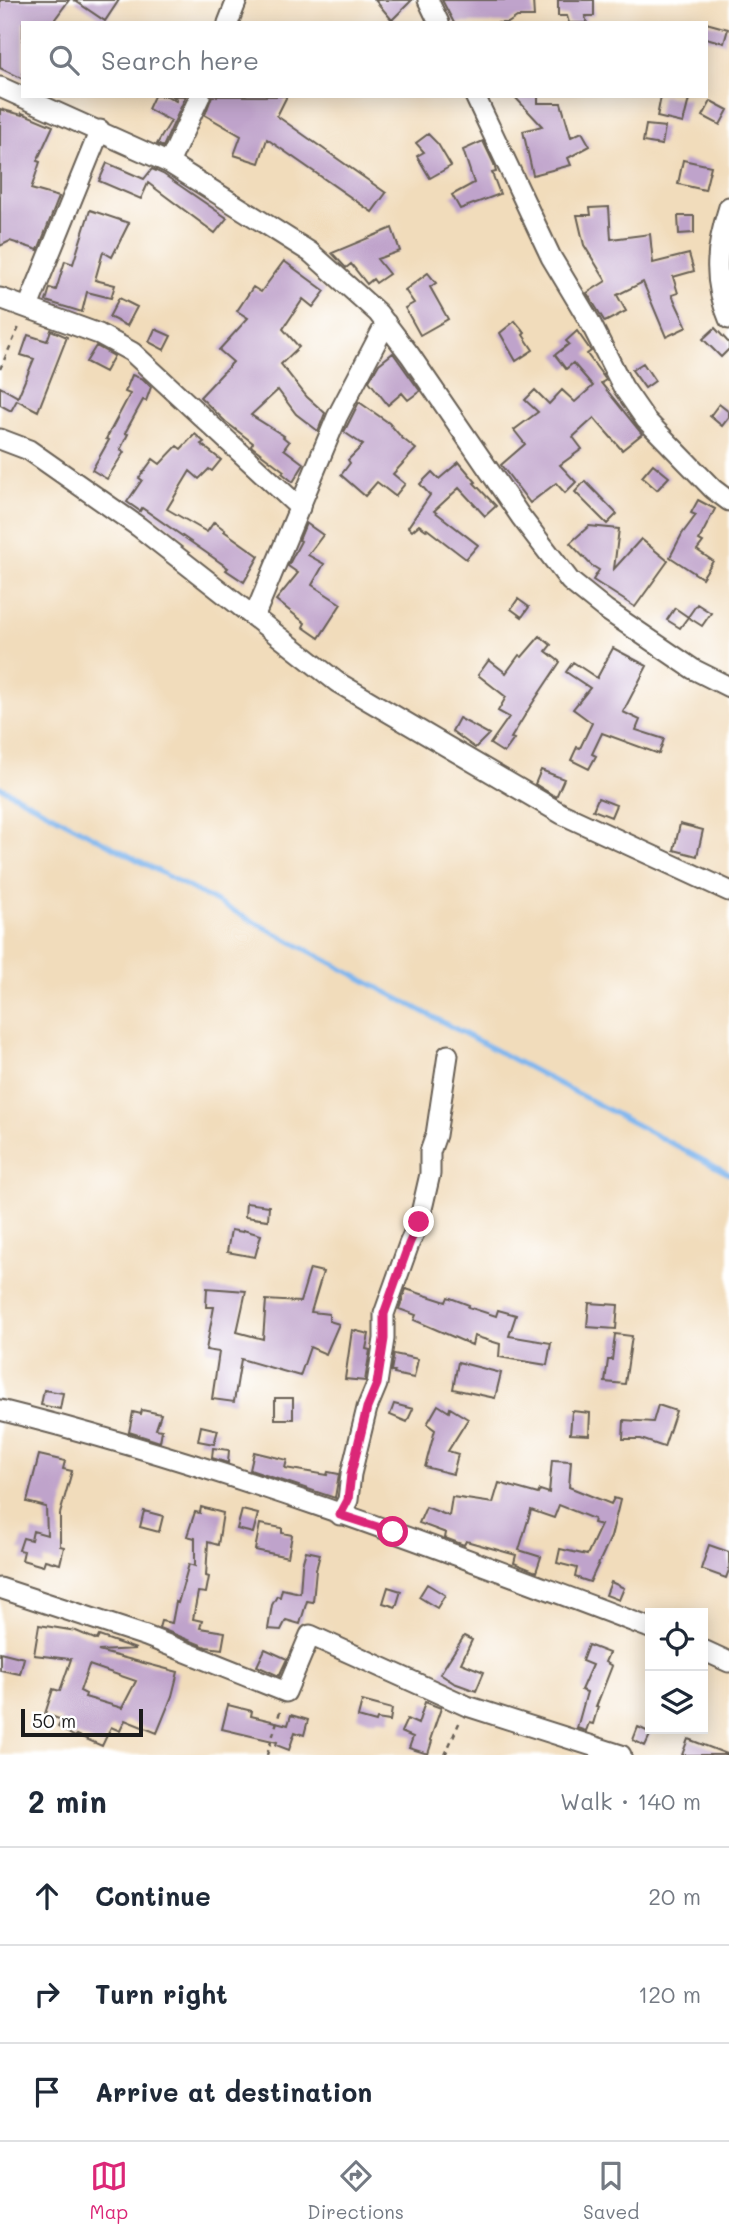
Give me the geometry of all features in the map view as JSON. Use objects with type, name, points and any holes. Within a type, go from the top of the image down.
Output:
[{"type":"street","points":[[229,21],[237,0]]},
{"type":"street","points":[[428,0],[438,21]]},
{"type":"street","points":[[0,87],[21,96]]},
{"type":"street","points":[[26,98],[169,163],[310,252],[386,323],[521,517],[570,581],[605,609],[693,669],[729,687]]},
{"type":"street","points":[[169,163],[199,98]]},
{"type":"street","points":[[476,98],[551,257],[590,322],[623,387],[646,420],[729,502]]},
{"type":"street","points":[[28,307],[100,130]]},
{"type":"street","points":[[729,207],[719,245],[717,276],[729,319]]},
{"type":"street","points":[[0,298],[99,334],[132,352],[300,508]]},
{"type":"street","points":[[254,617],[337,417],[386,323]]},
{"type":"street","points":[[0,439],[29,450],[139,527],[337,682],[562,814],[729,891]]},
{"type":"street","points":[[340,1515],[348,1500],[351,1474],[367,1408],[377,1384],[384,1339],[384,1314],[419,1222],[430,1174],[430,1152],[436,1135],[448,1055]]},
{"type":"street","points":[[0,1410],[188,1463],[340,1515],[645,1626]]},
{"type":"street","points":[[0,1588],[146,1636],[286,1692],[310,1635],[467,1706],[621,1755]]},
{"type":"street","points":[[708,1652],[729,1662]]},
{"type":"path","points":[[0,369],[28,307]]},
{"type":"path","points":[[267,1755],[286,1692]]},
{"type":"path","points":[[445,1755],[467,1706]]},
{"type":"building","points":[[0,0],[69,0],[53,21],[21,21],[21,78],[0,68]]},
{"type":"building","points":[[74,0],[119,0],[105,21]]},
{"type":"building","points":[[375,0],[412,0],[392,20]]},
{"type":"building","points":[[442,0],[533,0],[534,17],[517,17],[511,21],[453,21]]},
{"type":"building","points":[[558,0],[594,0],[594,16],[585,16],[586,21],[568,21],[567,16],[558,16]]},
{"type":"building","points":[[708,24],[728,29],[724,43],[708,39]]},
{"type":"building","points":[[153,98],[171,98],[176,101],[175,98],[185,98],[163,147],[157,144],[171,121],[148,109]]},
{"type":"building","points":[[211,98],[286,98],[277,116],[386,193],[372,212],[267,139],[259,163],[234,155],[241,136],[205,115]]},
{"type":"building","points":[[516,98],[538,98],[538,103],[561,103],[571,137],[582,132],[590,146],[568,158],[571,165],[533,175],[523,131],[542,126]]},
{"type":"building","points":[[661,98],[689,99],[683,123],[657,117]]},
{"type":"building","points":[[711,101],[728,110],[720,125],[703,116]]},
{"type":"building","points":[[0,109],[22,113],[53,126],[37,161],[40,162],[31,189],[59,197],[38,250],[10,241],[0,246]]},
{"type":"building","points":[[646,125],[665,127],[662,145],[643,142]]},
{"type":"building","points":[[428,134],[438,144],[451,166],[430,178],[417,156],[424,152],[416,143]]},
{"type":"building","points":[[483,141],[494,164],[496,172],[492,173],[500,194],[460,209],[452,195],[474,183],[463,150]]},
{"type":"building","points":[[683,160],[711,166],[705,190],[678,184]]},
{"type":"building","points":[[107,163],[144,179],[152,169],[163,174],[227,218],[215,233],[148,183],[141,199],[99,181]]},
{"type":"building","points":[[609,207],[611,239],[650,234],[653,263],[689,254],[694,271],[673,277],[678,293],[672,295],[687,327],[666,337],[643,282],[617,295],[626,311],[605,322],[587,293],[606,281],[584,245],[577,215],[591,215],[590,208]]},
{"type":"building","points":[[90,210],[129,223],[112,257],[103,252],[95,280],[115,285],[111,298],[87,292],[82,312],[46,301],[50,288],[56,290],[65,261],[73,264]]},
{"type":"building","points":[[678,216],[694,216],[694,233],[679,234]]},
{"type":"building","points":[[392,228],[400,251],[377,259],[389,274],[376,283],[373,279],[367,284],[351,264],[346,268],[332,253]]},
{"type":"building","points":[[284,261],[325,291],[313,307],[303,299],[283,329],[299,347],[281,364],[307,397],[325,413],[318,431],[296,414],[278,390],[251,415],[284,436],[289,442],[284,449],[304,464],[293,482],[200,397],[233,362],[219,350],[248,318],[237,311],[253,287],[261,292]]},
{"type":"building","points":[[428,273],[436,283],[430,287],[448,319],[420,335],[405,308],[414,303],[405,290]]},
{"type":"building","points":[[119,298],[137,307],[127,326],[109,317]]},
{"type":"building","points":[[515,321],[525,333],[523,335],[533,350],[516,361],[500,333]]},
{"type":"building","points":[[715,328],[729,343],[729,349],[721,357],[703,339]]},
{"type":"building","points":[[155,329],[171,336],[164,350],[149,342]]},
{"type":"building","points":[[51,330],[67,337],[38,411],[17,400],[11,411],[0,405],[0,387],[18,397],[34,359],[21,355],[28,335],[47,341]]},
{"type":"building","points":[[577,331],[591,351],[587,354],[606,380],[601,383],[642,434],[622,450],[594,418],[573,437],[582,449],[560,465],[576,482],[565,493],[556,483],[530,503],[501,465],[525,444],[514,430],[538,412],[525,400],[535,390],[549,404],[562,390],[575,402],[593,386],[573,363],[566,369],[555,355],[569,344],[566,341]]},
{"type":"building","points":[[96,346],[114,356],[105,372],[86,362]]},
{"type":"building","points":[[393,353],[420,391],[408,400],[402,393],[388,405],[369,381],[379,364]]},
{"type":"building","points":[[643,363],[655,381],[645,388],[632,370]]},
{"type":"building","points":[[132,375],[143,379],[151,387],[146,401],[143,400],[125,433],[128,434],[120,450],[124,452],[107,479],[92,470],[130,394],[125,392]]},
{"type":"building","points":[[359,402],[389,423],[416,449],[393,474],[405,484],[395,496],[377,482],[365,496],[341,475],[350,463],[348,460],[363,445],[344,432]]},
{"type":"building","points":[[719,404],[729,412],[729,417],[722,426],[710,416]]},
{"type":"building","points":[[195,434],[204,442],[201,444],[221,460],[212,471],[209,469],[199,479],[190,471],[167,509],[207,532],[214,522],[259,556],[244,582],[142,508],[140,511],[127,502],[142,480],[139,478],[153,459],[160,464],[177,446],[181,449]]},
{"type":"building","points":[[459,462],[496,506],[485,516],[459,488],[434,511],[478,545],[466,559],[427,529],[419,525],[412,531],[408,527],[430,495],[420,484],[432,472],[439,479]]},
{"type":"building","points":[[653,464],[669,477],[657,490],[642,477]]},
{"type":"building","points":[[585,481],[617,514],[607,524],[575,492]]},
{"type":"building","points":[[698,500],[715,509],[699,540],[703,542],[697,550],[713,561],[702,578],[670,557],[696,515],[691,513]]},
{"type":"building","points":[[306,523],[323,535],[308,555],[324,564],[312,585],[341,604],[319,638],[303,627],[305,623],[276,600],[298,573],[288,566],[301,541],[299,540]]},
{"type":"building","points":[[589,526],[619,529],[614,569],[641,539],[668,561],[635,607],[593,580],[599,570],[570,543]]},
{"type":"building","points":[[518,599],[529,607],[522,617],[511,609]]},
{"type":"building","points":[[697,604],[711,613],[702,626],[688,617]]},
{"type":"building","points":[[675,608],[688,617],[680,628],[667,620]]},
{"type":"building","points":[[540,636],[551,645],[546,651],[560,662],[504,753],[490,744],[509,717],[498,711],[506,697],[478,675],[489,660],[506,673],[519,655],[522,657]]},
{"type":"building","points":[[613,648],[647,666],[623,712],[640,720],[636,730],[664,739],[659,754],[602,733],[592,754],[596,756],[589,769],[571,760],[592,723],[573,709],[590,688],[566,672],[573,662],[597,678]]},
{"type":"building","points":[[459,718],[489,734],[475,748],[452,731]]},
{"type":"building","points":[[541,770],[564,779],[556,797],[535,784]]},
{"type":"building","points":[[598,798],[616,805],[611,817],[593,810]]},
{"type":"building","points":[[680,824],[703,830],[697,856],[674,850]]},
{"type":"building","points":[[246,1203],[269,1206],[268,1220],[245,1217]]},
{"type":"building","points":[[231,1230],[261,1235],[255,1257],[227,1252]]},
{"type":"building","points":[[310,1269],[323,1272],[311,1312],[329,1314],[329,1321],[339,1324],[326,1354],[310,1347],[300,1376],[241,1359],[234,1402],[212,1399],[219,1352],[206,1350],[214,1307],[206,1307],[207,1288],[246,1291],[237,1332],[263,1339],[266,1300],[300,1302]]},
{"type":"building","points":[[406,1289],[446,1302],[448,1297],[496,1316],[498,1310],[516,1315],[509,1336],[551,1343],[547,1365],[499,1357],[500,1344],[474,1336],[472,1345],[414,1320],[416,1315],[399,1309]]},
{"type":"building","points":[[589,1303],[618,1305],[616,1329],[587,1327]]},
{"type":"building","points":[[352,1330],[369,1334],[366,1349],[370,1350],[365,1381],[345,1379]]},
{"type":"building","points":[[615,1334],[632,1336],[625,1384],[605,1382],[608,1360],[612,1360]]},
{"type":"building","points":[[394,1354],[418,1359],[414,1378],[391,1371]]},
{"type":"building","points":[[458,1362],[501,1373],[495,1398],[453,1389]]},
{"type":"building","points":[[44,1390],[63,1393],[60,1409],[41,1405]]},
{"type":"building","points":[[275,1398],[293,1398],[293,1419],[275,1419]]},
{"type":"building","points":[[394,1404],[413,1409],[407,1422],[390,1415]]},
{"type":"building","points":[[438,1405],[449,1412],[450,1408],[468,1419],[448,1451],[458,1454],[453,1474],[425,1467],[435,1430],[427,1424]]},
{"type":"building","points":[[658,1405],[676,1411],[664,1447],[641,1439],[623,1439],[624,1420],[653,1422]]},
{"type":"building","points":[[142,1410],[161,1414],[156,1429],[162,1430],[160,1442],[129,1432],[133,1412],[141,1414]]},
{"type":"building","points":[[572,1411],[590,1413],[589,1435],[570,1434]]},
{"type":"building","points":[[201,1426],[218,1430],[214,1444],[198,1441]]},
{"type":"building","points":[[213,1448],[229,1450],[228,1463],[212,1458]]},
{"type":"building","points":[[254,1452],[287,1460],[285,1468],[327,1475],[328,1472],[339,1474],[335,1498],[250,1470]]},
{"type":"building","points":[[39,1455],[65,1461],[63,1469],[72,1471],[60,1514],[60,1546],[64,1547],[60,1564],[45,1560],[43,1566],[22,1560],[24,1551],[19,1550],[23,1538],[31,1540],[33,1531],[47,1535],[46,1507],[27,1502]]},
{"type":"building","points":[[552,1460],[571,1461],[569,1487],[611,1504],[614,1498],[620,1500],[611,1537],[590,1582],[575,1577],[577,1568],[557,1563],[560,1549],[587,1555],[601,1525],[593,1523],[594,1519],[559,1505],[554,1518],[531,1510],[519,1550],[541,1557],[536,1572],[514,1563],[516,1555],[466,1541],[464,1545],[445,1538],[446,1533],[419,1523],[426,1507],[449,1516],[452,1497],[493,1503],[499,1483],[538,1494],[540,1490],[549,1493]]},
{"type":"building","points":[[201,1507],[223,1513],[218,1545],[208,1542],[206,1576],[209,1577],[206,1593],[198,1592],[193,1619],[202,1621],[200,1628],[225,1632],[222,1649],[206,1647],[159,1628],[161,1621],[172,1623],[189,1564],[195,1566],[195,1538],[187,1536],[195,1512],[200,1513]]},
{"type":"building","points":[[242,1510],[258,1514],[253,1533],[237,1529]]},
{"type":"building","points":[[144,1511],[163,1516],[159,1532],[140,1527]]},
{"type":"building","points":[[260,1524],[282,1528],[282,1533],[292,1535],[288,1557],[255,1550]]},
{"type":"building","points":[[709,1545],[729,1552],[726,1578],[701,1569]]},
{"type":"building","points":[[306,1551],[320,1554],[313,1602],[307,1601],[300,1624],[286,1620],[281,1630],[268,1629],[272,1605],[277,1596],[280,1597],[282,1589],[300,1593]]},
{"type":"building","points":[[611,1582],[624,1588],[619,1600],[606,1595]]},
{"type":"building","points":[[427,1584],[445,1595],[437,1608],[419,1597]]},
{"type":"building","points":[[388,1587],[401,1591],[396,1607],[383,1603]]},
{"type":"building","points":[[39,1625],[76,1631],[97,1640],[99,1636],[136,1649],[98,1651],[178,1672],[172,1696],[157,1733],[125,1720],[120,1731],[111,1727],[102,1746],[77,1735],[75,1737],[58,1727],[62,1720],[45,1714],[53,1689],[60,1691],[71,1659],[34,1655]],"holes":[[[89,1665],[136,1681],[122,1708],[85,1697],[86,1694],[80,1691]]]},
{"type":"building","points":[[464,1636],[472,1640],[461,1663],[484,1672],[476,1691],[454,1683],[440,1674]]},
{"type":"building","points":[[588,1645],[609,1653],[605,1662],[612,1666],[596,1707],[593,1724],[589,1723],[586,1731],[577,1728],[587,1692],[581,1690],[592,1665],[582,1661]]},
{"type":"building","points":[[265,1649],[287,1659],[279,1676],[257,1666]]},
{"type":"building","points":[[0,1652],[24,1658],[20,1674],[0,1670]]},
{"type":"building","points":[[362,1701],[392,1709],[390,1721],[377,1719],[376,1722],[358,1717]]},
{"type":"building","points":[[425,1702],[441,1708],[428,1754],[409,1748],[413,1737],[401,1732],[407,1719],[418,1724]]},
{"type":"building","points":[[228,1705],[252,1711],[251,1716],[288,1725],[291,1715],[308,1720],[304,1735],[295,1732],[289,1750],[276,1745],[277,1742],[222,1729]]},
{"type":"building","points":[[638,1727],[645,1730],[645,1734],[651,1734],[645,1746],[633,1740]]},
{"type":"building","points":[[688,1739],[727,1754],[727,1755],[682,1755]]},
{"type":"waterway","points":[[0,787],[729,1174]]},
{"type":"route","points":[[393,1532],[340,1515],[348,1500],[351,1474],[367,1408],[377,1384],[384,1339],[384,1314],[419,1222]]}]
